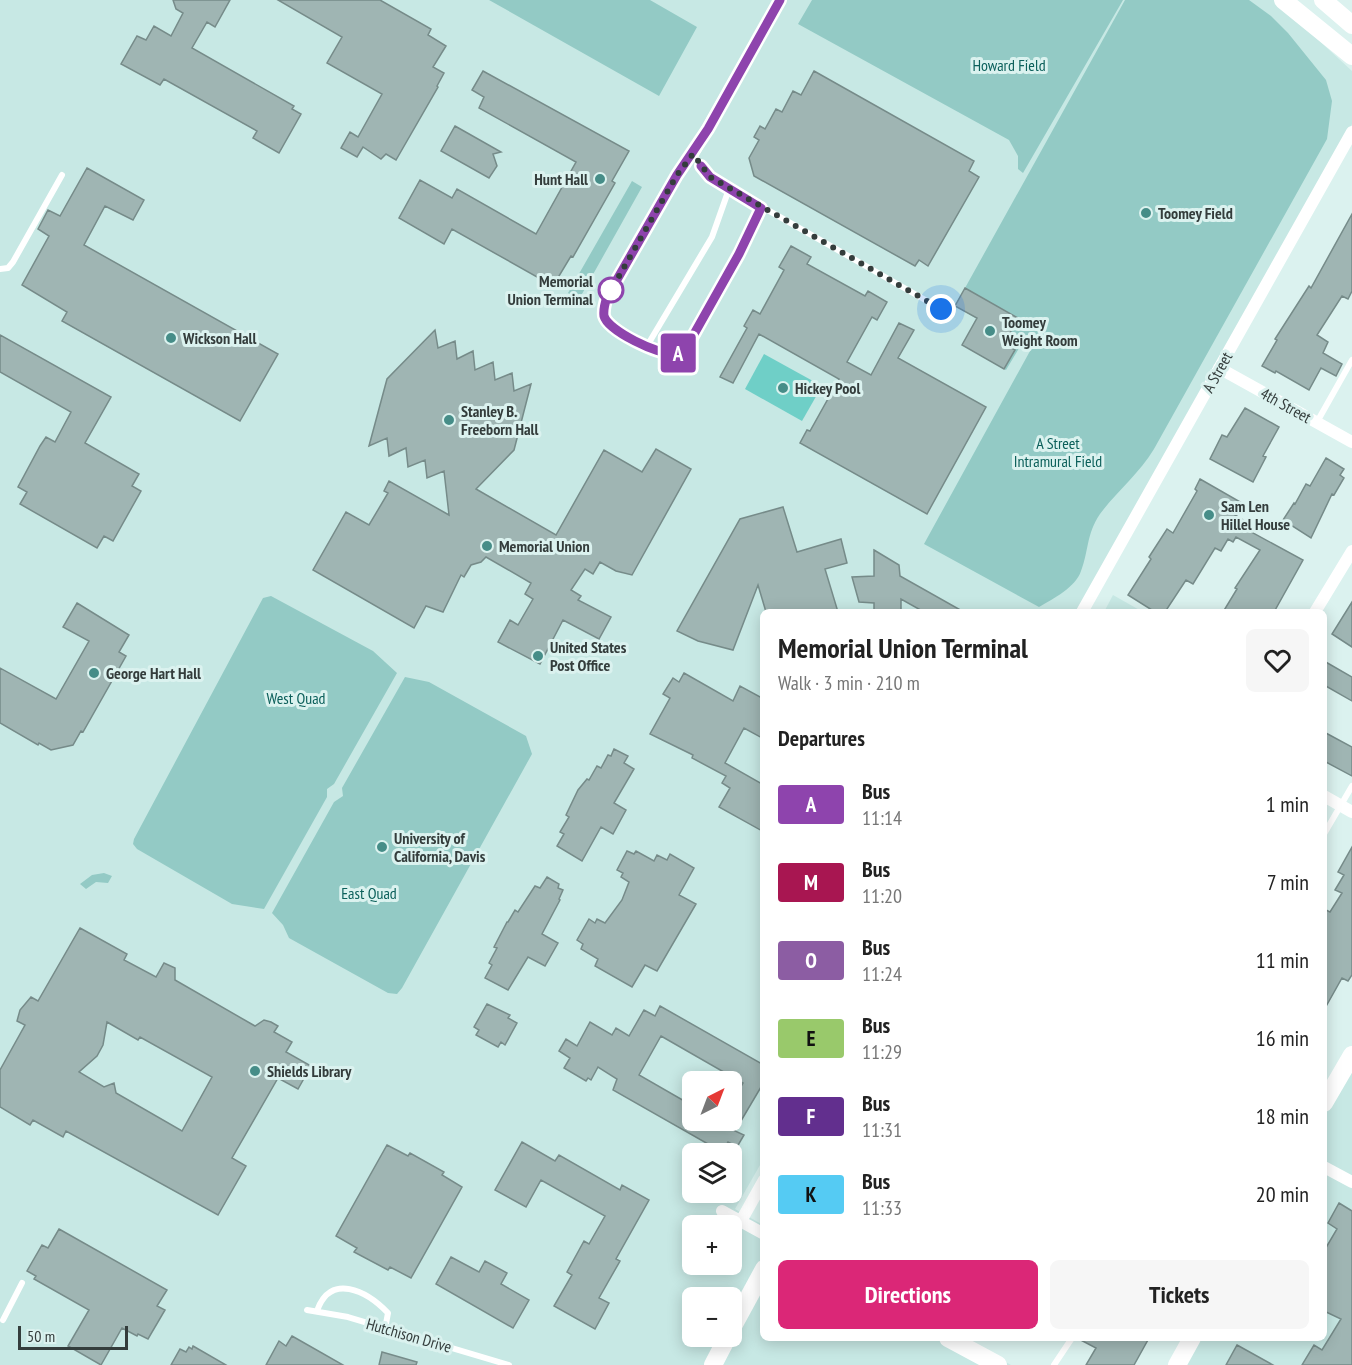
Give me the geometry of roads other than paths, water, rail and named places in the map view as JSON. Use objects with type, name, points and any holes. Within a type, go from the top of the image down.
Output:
[{"type":"street","points":[[693,154],[780,0]]},
{"type":"street","points":[[1283,0],[1352,56]]},
{"type":"street","points":[[1323,0],[1352,25]]},
{"type":"street","name":"A Street","points":[[1084,609],[1352,132]]},
{"type":"street","name":"4th Street","points":[[1219,368],[1352,442]]},
{"type":"street","points":[[1317,609],[1352,551]]},
{"type":"street","points":[[1327,798],[1346,809]]},
{"type":"street","points":[[1327,1098],[1352,1055]]},
{"type":"street","points":[[1327,1169],[1352,1182]]},
{"type":"street","points":[[742,1219],[760,1187]]},
{"type":"street","points":[[722,1211],[730,1215]]},
{"type":"street","points":[[742,1222],[760,1232]]},
{"type":"street","points":[[742,1310],[760,1276]]},
{"type":"street","points":[[954,1341],[998,1365]]},
{"type":"street","points":[[1177,1365],[1190,1341]]},
{"type":"street","points":[[712,1365],[722,1347]]},
{"type":"lane","points":[[761,208],[739,254],[685,348],[673,354],[647,346],[608,324],[604,316],[607,297],[675,177],[693,154],[710,177],[729,189],[941,309]]},
{"type":"lane","points":[[0,269],[8,268],[13,262],[62,175]]},
{"type":"lane","points":[[647,346],[712,237],[729,189]]},
{"type":"lane","points":[[1317,422],[1352,360]]},
{"type":"lane","points":[[1327,831],[1346,809],[1352,786]]},
{"type":"lane","points":[[3,1320],[22,1283]]},
{"type":"lane","points":[[317,1311],[321,1300],[328,1292],[336,1287],[350,1289],[378,1303],[388,1313],[385,1329]]},
{"type":"lane","name":"Hutchison Drive","points":[[308,1310],[334,1314],[509,1365]]},
{"type":"lane","points":[[1054,1365],[1070,1341]]},
{"type":"place","name":"Hunt Hall","points":[[600,179]]},
{"type":"place","name":"Toomey Field","points":[[1146,213]]},
{"type":"place","name":"Memorial Union Terminal","points":[[611,290]]},
{"type":"place","name":"Toomey Weight Room","points":[[990,331]]},
{"type":"place","name":"Wickson Hall","points":[[171,338]]},
{"type":"place","name":"Hickey Pool","points":[[783,388]]},
{"type":"place","name":"Stanley B. Freeborn Hall","points":[[449,420]]},
{"type":"place","name":"Sam Len Hillel House","points":[[1209,515]]},
{"type":"place","name":"Memorial Union","points":[[487,546]]},
{"type":"place","name":"United States Post Office","points":[[538,656]]},
{"type":"place","name":"George Hart Hall","points":[[94,673]]},
{"type":"place","name":"University of California, Davis","points":[[382,847]]},
{"type":"place","name":"Shields Library","points":[[255,1071]]},
{"type":"park label","name":"Howard Field","points":[[1009,65]]},
{"type":"park label","name":"A Street Intramural Field","points":[[1058,452]]},
{"type":"park label","name":"West Quad","points":[[296,698]]},
{"type":"park label","name":"East Quad","points":[[369,893]]}]
